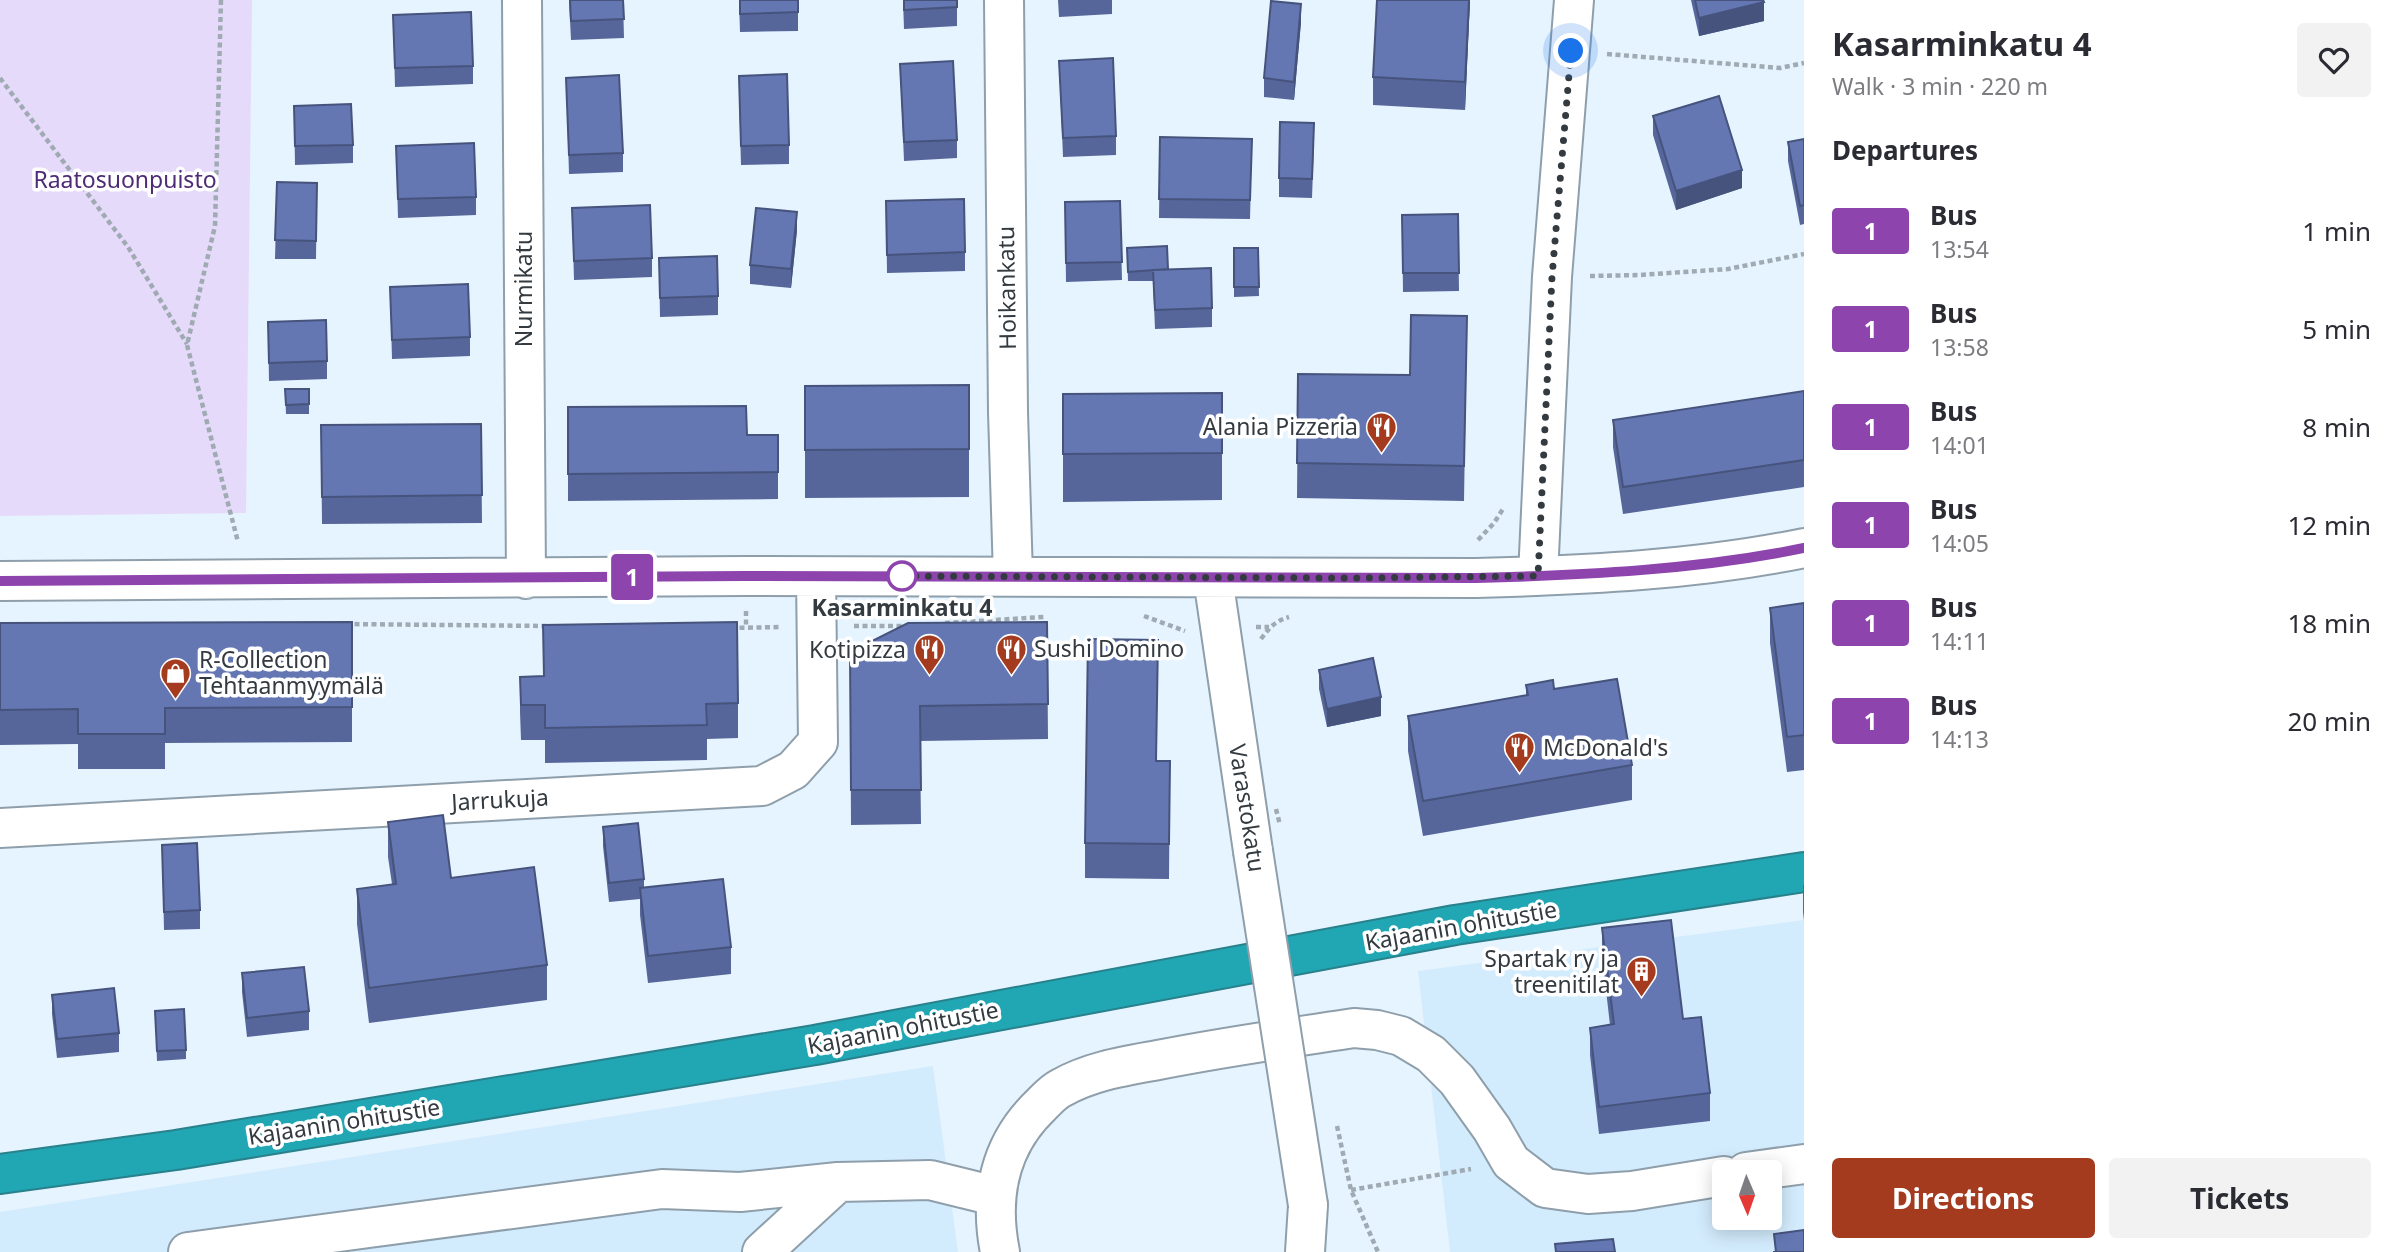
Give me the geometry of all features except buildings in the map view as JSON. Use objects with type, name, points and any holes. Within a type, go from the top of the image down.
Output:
[{"type":"highway","name":"Kajaanin ohitustie","points":[[0,1174],[189,1148],[816,1045],[1455,925],[1804,872]]},
{"type":"street","name":"Nurmikatu","points":[[522,0],[526,579]]},
{"type":"street","name":"Hoikankatu","points":[[1004,0],[1008,412],[1013,576]]},
{"type":"street","points":[[1538,576],[1552,277],[1574,0]]},
{"type":"street","points":[[0,581],[1538,576],[1672,567],[1804,548]]},
{"type":"street","name":"Jarrukuja","points":[[0,828],[762,786],[793,770],[818,742],[816,577]]},
{"type":"street","name":"Varastokatu","points":[[1213,578],[1308,1205],[1305,1252]]},
{"type":"street","points":[[1000,1252],[996,1232],[995,1196],[1007,1149],[1032,1113],[1058,1089],[1096,1072],[1196,1052],[1354,1028],[1377,1030],[1401,1037],[1431,1054],[1457,1080],[1492,1129],[1511,1163],[1545,1188],[1588,1194],[1632,1191],[1712,1178]]},
{"type":"street","points":[[1782,1167],[1804,1164]]},
{"type":"street","points":[[188,1252],[662,1189],[740,1192],[838,1182],[930,1180],[995,1196]]},
{"type":"street","points":[[762,1252],[838,1182]]},
{"type":"path","points":[[187,345],[215,226],[220,0]]},
{"type":"path","points":[[1571,51],[1780,68],[1804,63]]},
{"type":"path","points":[[0,78],[128,247],[187,345],[241,553]]},
{"type":"path","points":[[1552,277],[1728,270],[1804,254]]},
{"type":"path","points":[[1141,615],[1181,631],[1269,627]]},
{"type":"path","points":[[943,623],[1050,617]]},
{"type":"path","points":[[342,624],[551,626]]},
{"type":"path","points":[[719,628],[916,625]]},
{"type":"path","points":[[1351,1190],[1472,1168]]},
{"type":"shaded area","points":[[1804,920],[1804,1252],[1450,1252],[1418,971]]},
{"type":"shaded area","points":[[933,1066],[958,1252],[0,1252],[0,1212]]},
{"type":"green space","name":"Raatosuonpuisto","points":[[0,0],[252,0],[246,513],[0,516]]},
{"type":"bus line","name":"1","points":[[0,581],[744,576],[1476,578],[1672,567],[1804,548]]},
{"type":"place","name":"Alania Pizzeria","points":[[1381,454]]},
{"type":"place","name":"Kasarminkatu 4","points":[[902,576]]},
{"type":"place","name":"Sushi Domino","points":[[1011,676]]},
{"type":"place","name":"Kotipizza","points":[[929,677]]},
{"type":"place","name":"R-Collection Tehtaanmyymälä","points":[[176,700]]},
{"type":"place","name":"McDonald's","points":[[1520,775]]},
{"type":"place","name":"Spartak ry ja treenitilat","points":[[1642,999]]},
{"type":"route","points":[[902,576],[890,576],[1476,578],[1538,576],[1552,277],[1571,51]]}]
